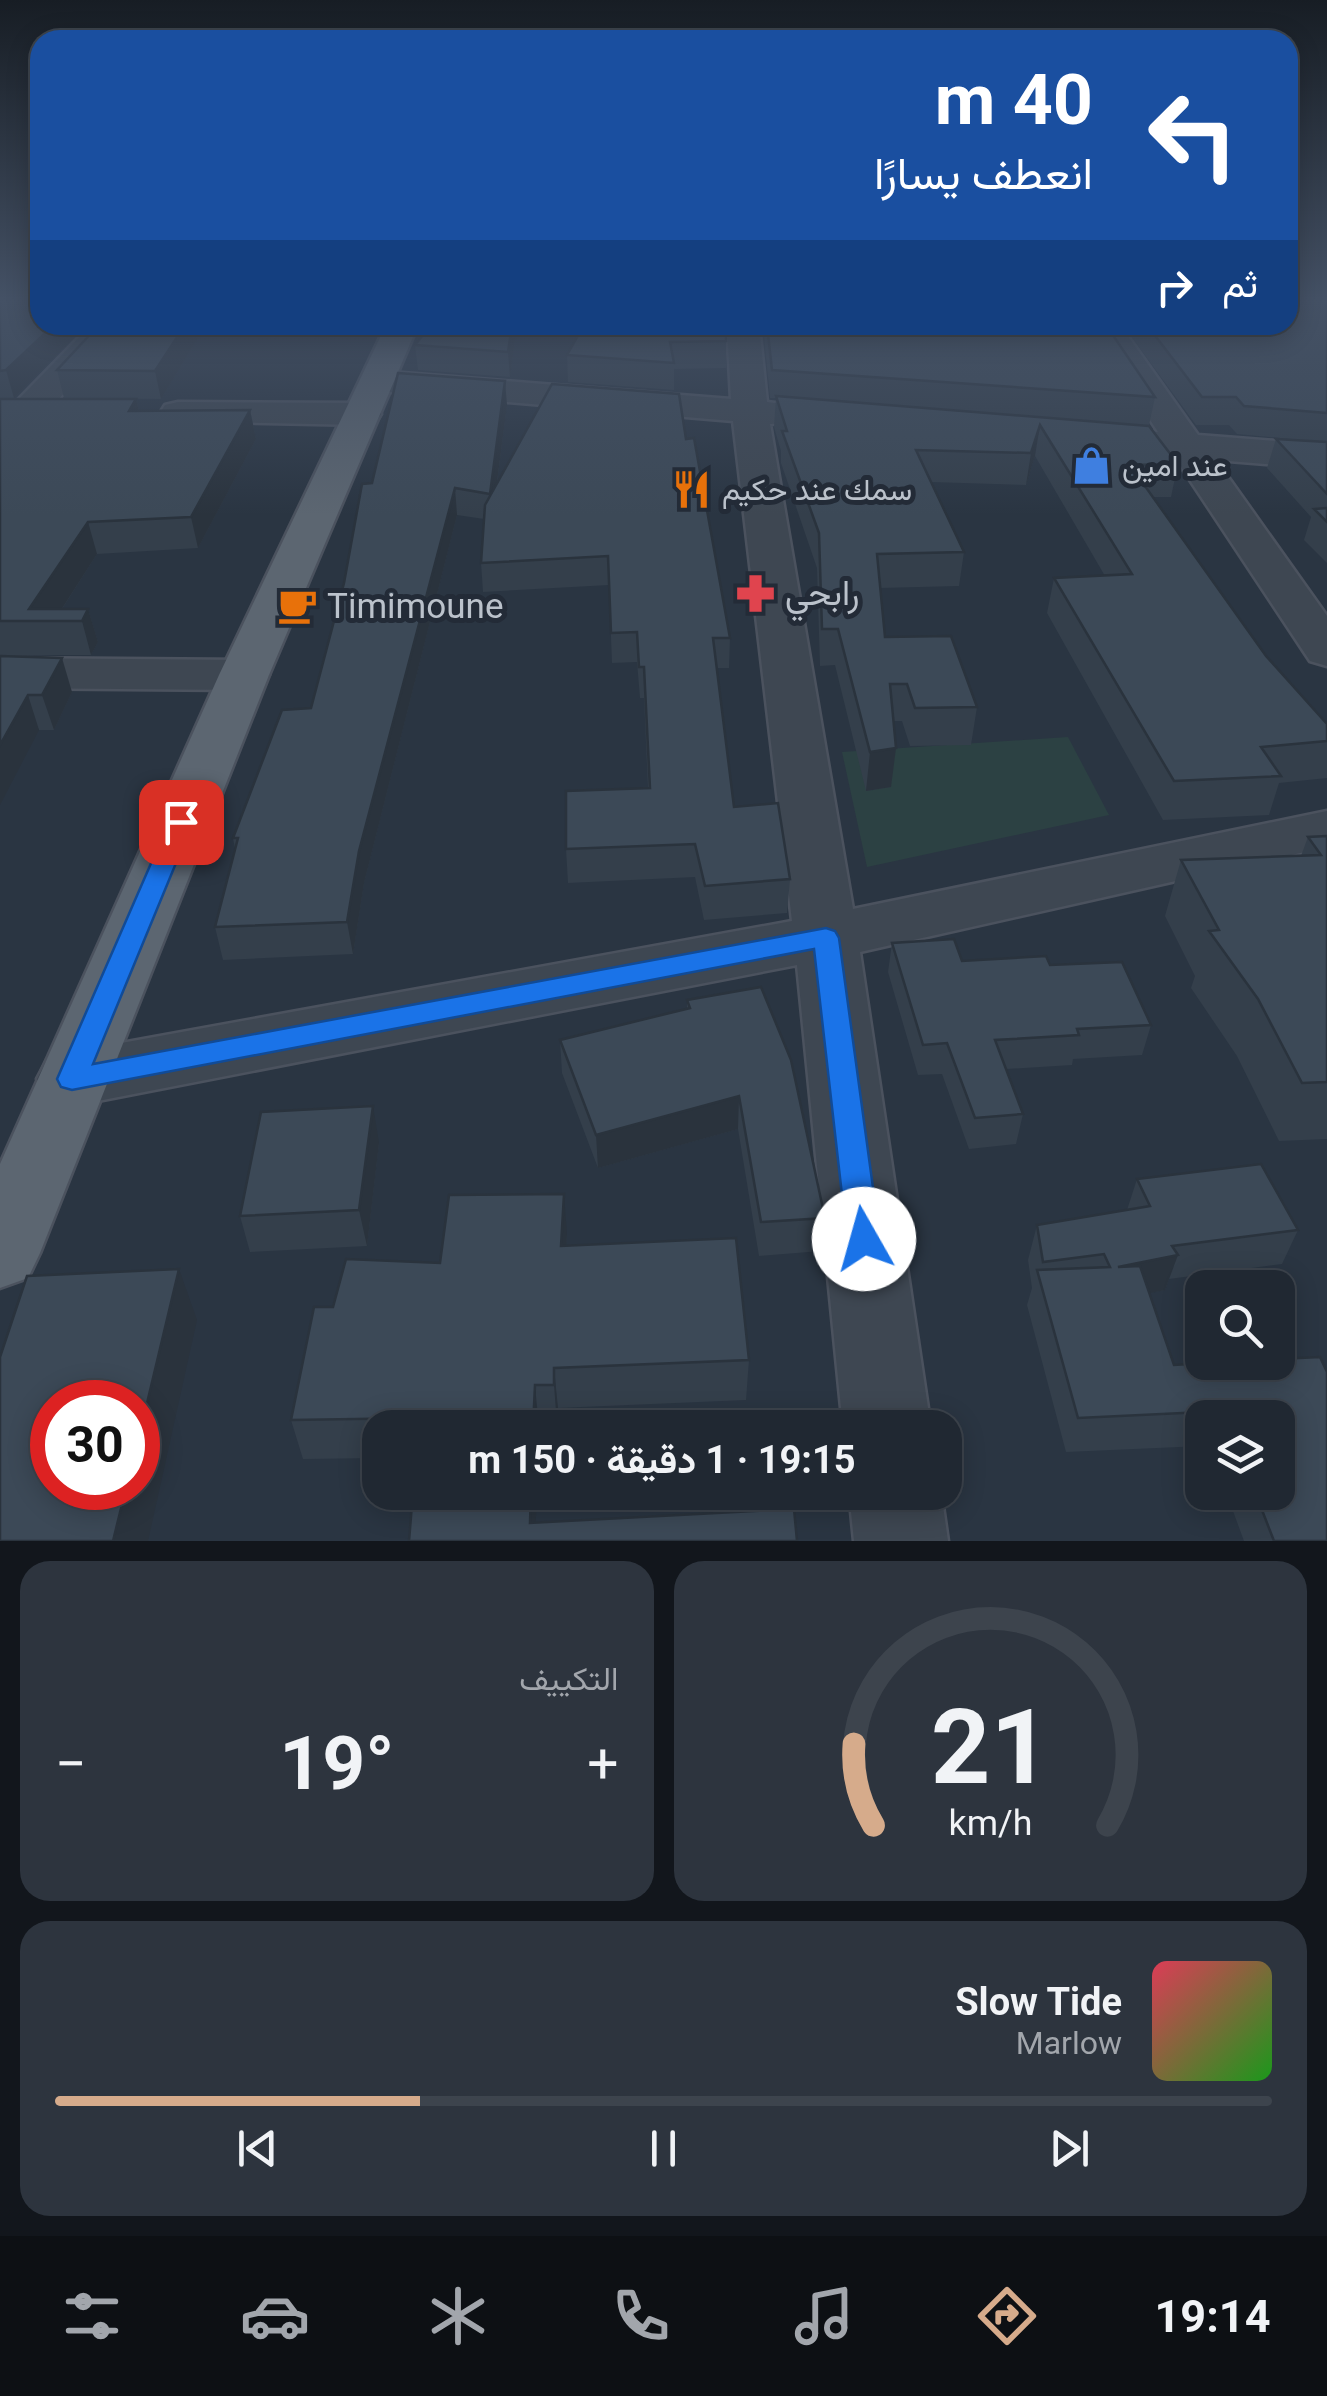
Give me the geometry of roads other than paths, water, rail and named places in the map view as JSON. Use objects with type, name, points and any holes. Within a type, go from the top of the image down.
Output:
[{"type":"main road","points":[[0,1253],[244,675],[382,371]]},
{"type":"street","points":[[13,413],[59,371]]},
{"type":"street","points":[[747,371],[826,938],[885,1410]]},
{"type":"street","points":[[1136,371],[1327,651]]},
{"type":"street","points":[[145,413],[370,398],[830,418]]},
{"type":"street","points":[[13,413],[66,413]]},
{"type":"street","points":[[1050,435],[1327,457]]},
{"type":"street","points":[[0,673],[244,675]]},
{"type":"street","points":[[72,1079],[826,938],[1327,828]]},
{"type":"street","points":[[897,1510],[901,1541]]},
{"type":"place","name":"عند امين","points":[[1092,465]]},
{"type":"place","name":"سمك عند حكيم","points":[[692,489]]},
{"type":"place","name":"رابحي","points":[[755,593]]},
{"type":"place","name":"Timimoune","points":[[297,606]]}]
